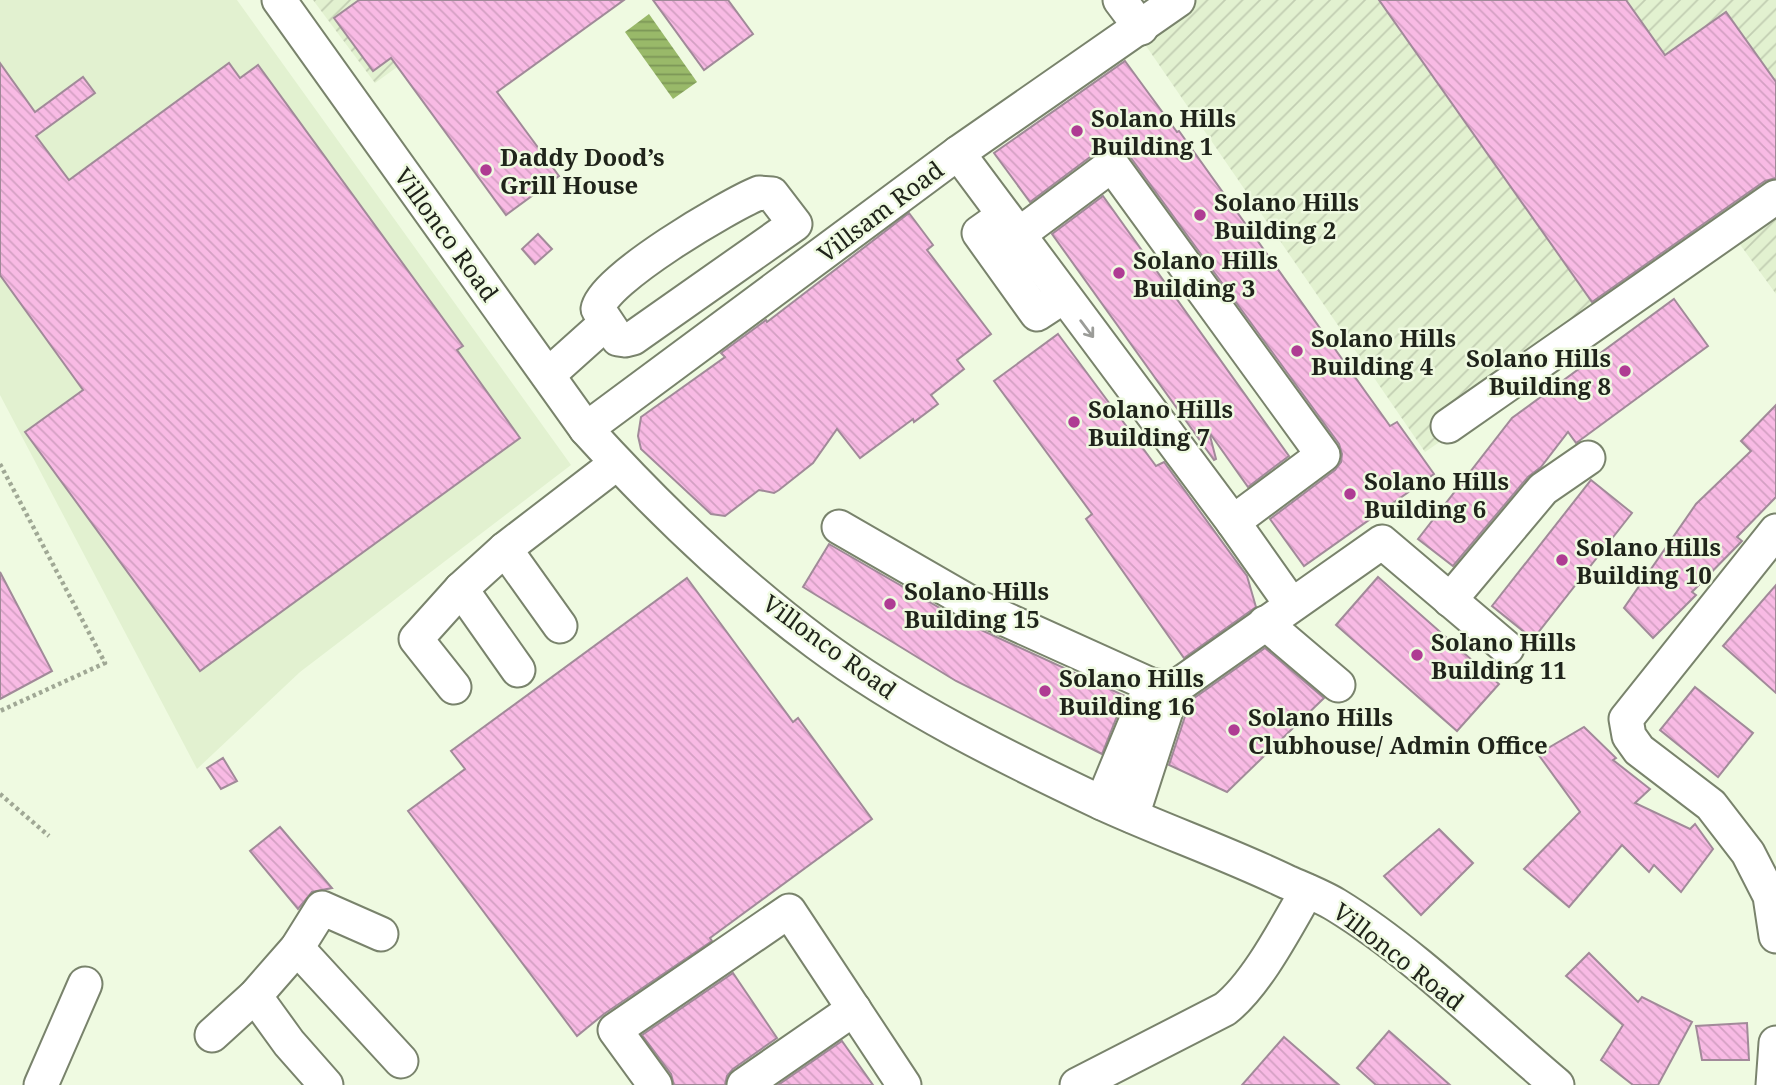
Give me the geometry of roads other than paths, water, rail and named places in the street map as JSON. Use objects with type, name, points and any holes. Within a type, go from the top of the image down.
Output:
[{"type":"street","name":"Villonco Road","points":[[279,0],[586,429],[695,543],[817,643],[889,692],[983,743],[1117,809],[1335,905],[1409,958],[1557,1085]]},
{"type":"street","points":[[1120,0],[1141,28]]},
{"type":"street","name":"Villsam Road","points":[[586,429],[958,153],[1141,28],[1171,2]]},
{"type":"street","points":[[958,153],[1233,522],[1278,614],[1338,685]]},
{"type":"street","points":[[1011,225],[1112,164],[1324,455],[1233,522]]},
{"type":"street","points":[[759,193],[770,193],[795,224],[634,338],[618,339],[606,323],[598,307],[601,299],[612,288],[670,244],[743,199],[759,193]]},
{"type":"street","points":[[1448,426],[1776,197]]},
{"type":"street","points":[[548,375],[606,323]]},
{"type":"street","points":[[1450,600],[1543,489],[1588,458]]},
{"type":"street","points":[[454,687],[416,639],[461,589],[505,549],[617,463]]},
{"type":"street","points":[[839,527],[976,606],[1082,656],[1162,687]]},
{"type":"street","points":[[1776,531],[1626,719],[1629,736],[1639,750],[1711,805],[1748,853],[1770,896],[1776,936]]},
{"type":"street","points":[[1117,809],[1162,687],[1278,614],[1382,542],[1507,648]]},
{"type":"street","points":[[505,549],[561,626]]},
{"type":"street","points":[[461,589],[518,670]]},
{"type":"street","points":[[1077,1085],[1225,1009],[1238,998],[1307,891]]},
{"type":"street","points":[[212,1035],[255,996],[297,948],[322,908],[381,934]]},
{"type":"street","points":[[655,1085],[615,1030],[789,911],[904,1085]]},
{"type":"street","points":[[297,948],[401,1061]]},
{"type":"street","points":[[41,1085],[85,984]]},
{"type":"street","points":[[255,996],[289,1043],[326,1085]]},
{"type":"street","points":[[744,1085],[855,1009]]},
{"type":"street","points":[[1773,1085],[1776,1043]]},
{"type":"place","name":"Solano Hills Building 1","points":[[1077,131]]},
{"type":"place","name":"Daddy Dood’s Grill House","points":[[486,170]]},
{"type":"place","name":"Solano Hills Building 2","points":[[1200,215]]},
{"type":"place","name":"Solano Hills Building 3","points":[[1119,273]]},
{"type":"place","name":"Solano Hills Building 4","points":[[1297,351]]},
{"type":"place","name":"Solano Hills Building 8","points":[[1625,371]]},
{"type":"place","name":"Solano Hills Building 7","points":[[1074,422]]},
{"type":"place","name":"Solano Hills Building 6","points":[[1350,494]]},
{"type":"place","name":"Solano Hills Building 10","points":[[1562,560]]},
{"type":"place","name":"Solano Hills Building 15","points":[[890,604]]},
{"type":"place","name":"Solano Hills Building 11","points":[[1417,655]]},
{"type":"place","name":"Solano Hills Building 16","points":[[1045,691]]},
{"type":"place","name":"Solano Hills Clubhouse/ Admin Office","points":[[1234,730]]}]
